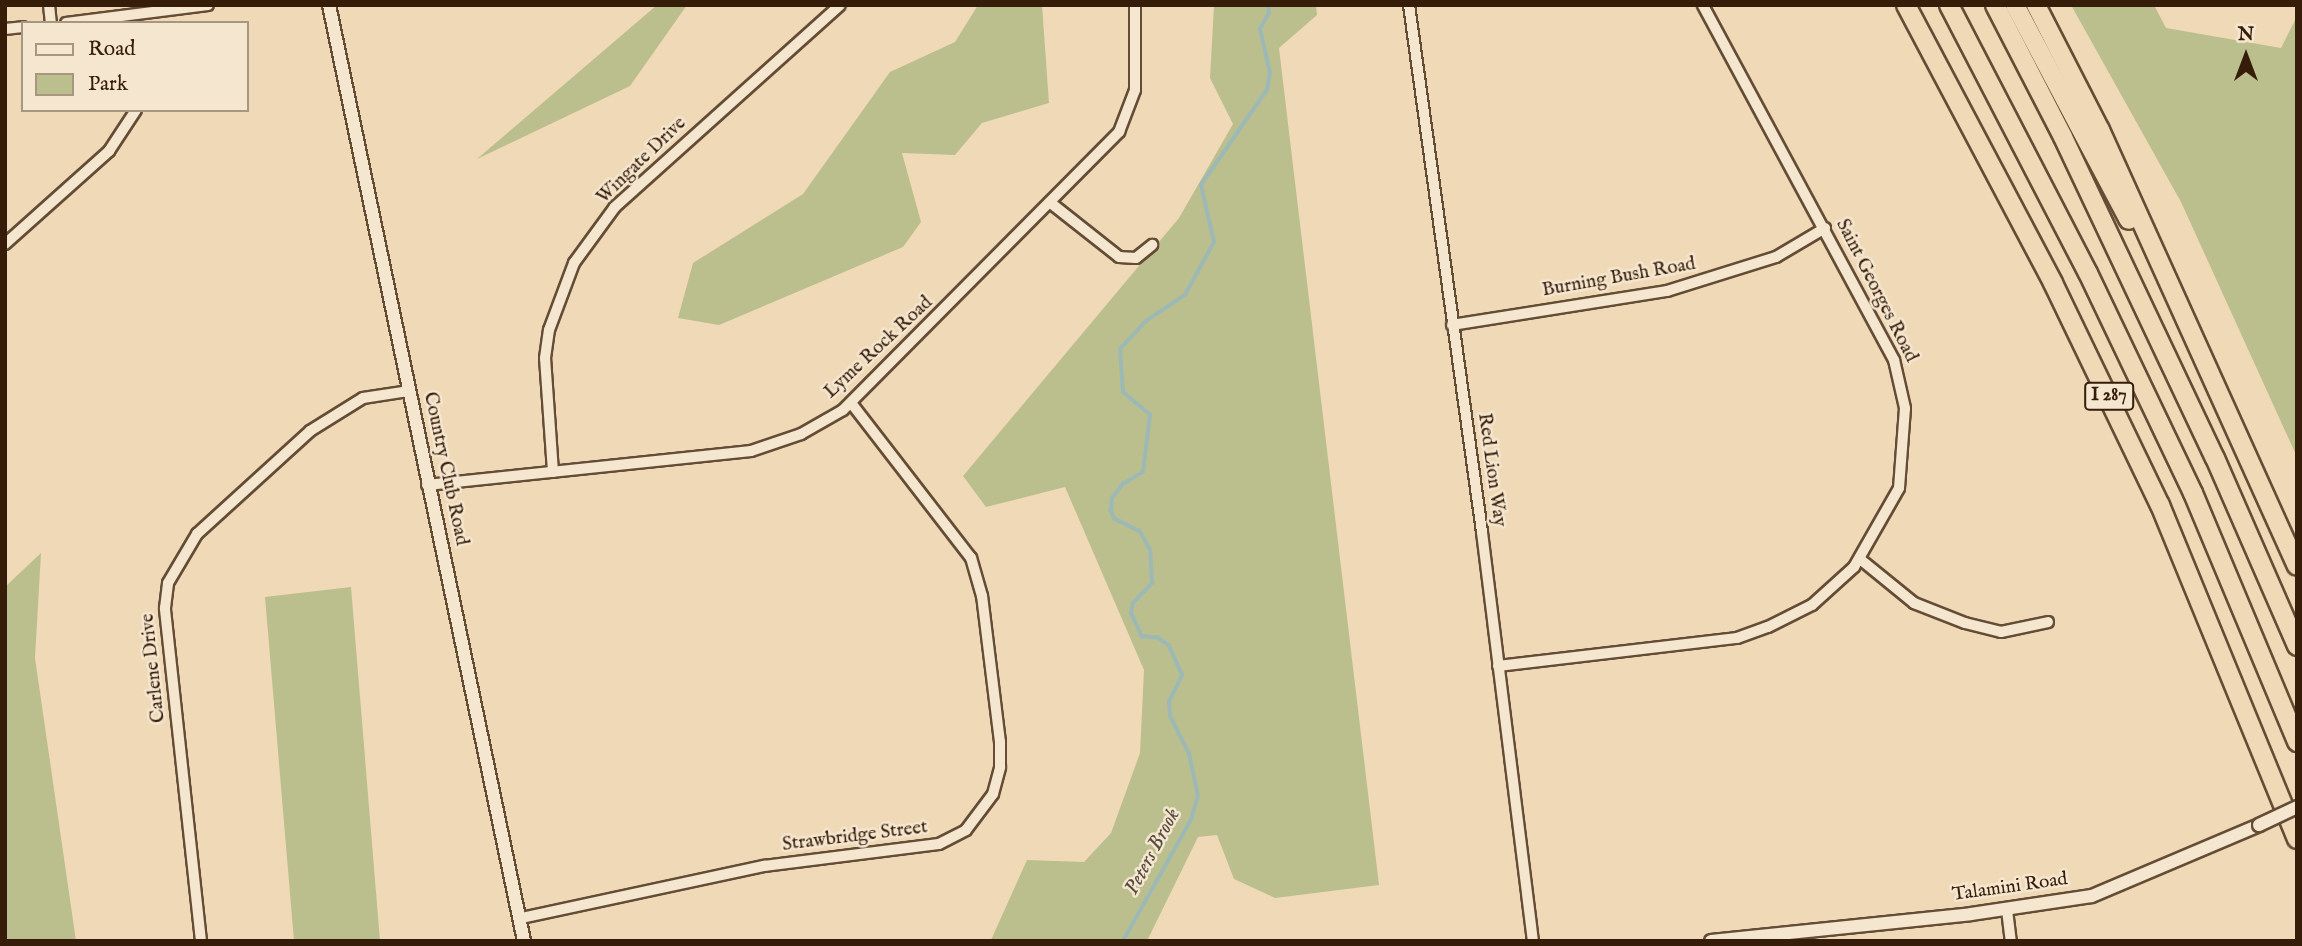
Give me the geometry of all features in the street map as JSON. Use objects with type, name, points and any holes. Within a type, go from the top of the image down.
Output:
[{"type":"highway","name":"I 287","points":[[1906,5],[2053,283],[2160,505],[2297,839]]},
{"type":"highway","name":"I 287","points":[[1949,5],[2088,273],[2193,493],[2297,742]]},
{"type":"highway","points":[[1995,5],[2063,137],[2209,446],[2297,646]]},
{"type":"highway","points":[[2015,5],[2142,243],[2162,269]]},
{"type":"highway","points":[[2036,5],[2100,130],[2297,566]]},
{"type":"street","points":[[102,21],[137,19],[208,5]]},
{"type":"street","name":"Country Club Road","points":[[329,5],[524,941]]},
{"type":"street","name":"Wingate Drive","points":[[553,472],[545,358],[549,330],[574,263],[615,207],[840,5]]},
{"type":"street","name":"Lyme Rock Road","points":[[427,485],[771,446],[851,403],[1101,153],[1128,115],[1137,75],[1135,5]]},
{"type":"street","name":"Red Lion Way","points":[[1409,5],[1498,666],[1532,941]]},
{"type":"street","name":"Saint Georges Road","points":[[1498,666],[1737,638],[1812,605],[1860,559],[1899,488],[1905,408],[1895,360],[1703,5]]},
{"type":"street","points":[[5,244],[109,151],[135,112]]},
{"type":"street","points":[[1052,204],[1119,257],[1136,258],[1152,245]]},
{"type":"street","name":"Burning Bush Road","points":[[1452,325],[1667,291],[1776,257],[1825,228]]},
{"type":"street","name":"Carlene Drive","points":[[201,941],[165,608],[168,583],[197,534],[310,431],[363,398],[409,391]]},
{"type":"street","name":"Strawbridge Street","points":[[521,918],[764,866],[939,844],[966,830],[986,805],[998,784],[1000,742],[982,596],[971,558],[851,403]]},
{"type":"street","points":[[1860,559],[1914,603],[1965,624],[2001,632],[2048,622]]},
{"type":"street","name":"Talamini Road","points":[[1711,941],[2007,910],[2092,896],[2297,807]]},
{"type":"street","points":[[2007,910],[2011,941]]},
{"type":"green space","points":[[657,5],[687,5],[630,86],[477,159]]},
{"type":"green space","points":[[978,5],[1042,5],[1049,103],[982,123],[955,155],[902,153],[921,222],[903,247],[719,325],[678,318],[693,263],[803,194],[890,72],[955,42]]},
{"type":"green space","points":[[1214,5],[1316,5],[1317,15],[1279,48],[1379,885],[1275,898],[1234,879],[1217,835],[1198,837],[1147,941],[984,941],[991,940],[1027,860],[1084,862],[1111,833],[1140,753],[1144,670],[1065,487],[986,507],[963,476],[1179,218],[1233,124],[1210,78]]},
{"type":"green space","points":[[2071,5],[2154,5],[2166,28],[2281,48],[2297,16],[2297,457],[2181,202]]},
{"type":"green space","points":[[41,553],[35,658],[76,941],[5,941],[5,587]]},
{"type":"green space","points":[[351,587],[380,941],[294,941],[265,597]]},
{"type":"waterway","name":"Peters Brook","points":[[1123,941],[1191,820],[1198,796],[1189,754],[1170,716],[1169,702],[1182,675],[1169,646],[1158,638],[1142,637],[1131,613],[1133,603],[1152,583],[1150,550],[1140,532],[1114,519],[1111,511],[1112,498],[1123,484],[1143,472],[1150,415],[1123,392],[1120,349],[1146,321],[1185,295],[1214,242],[1201,185],[1267,90],[1270,73],[1260,29],[1269,13],[1268,5]]}]
